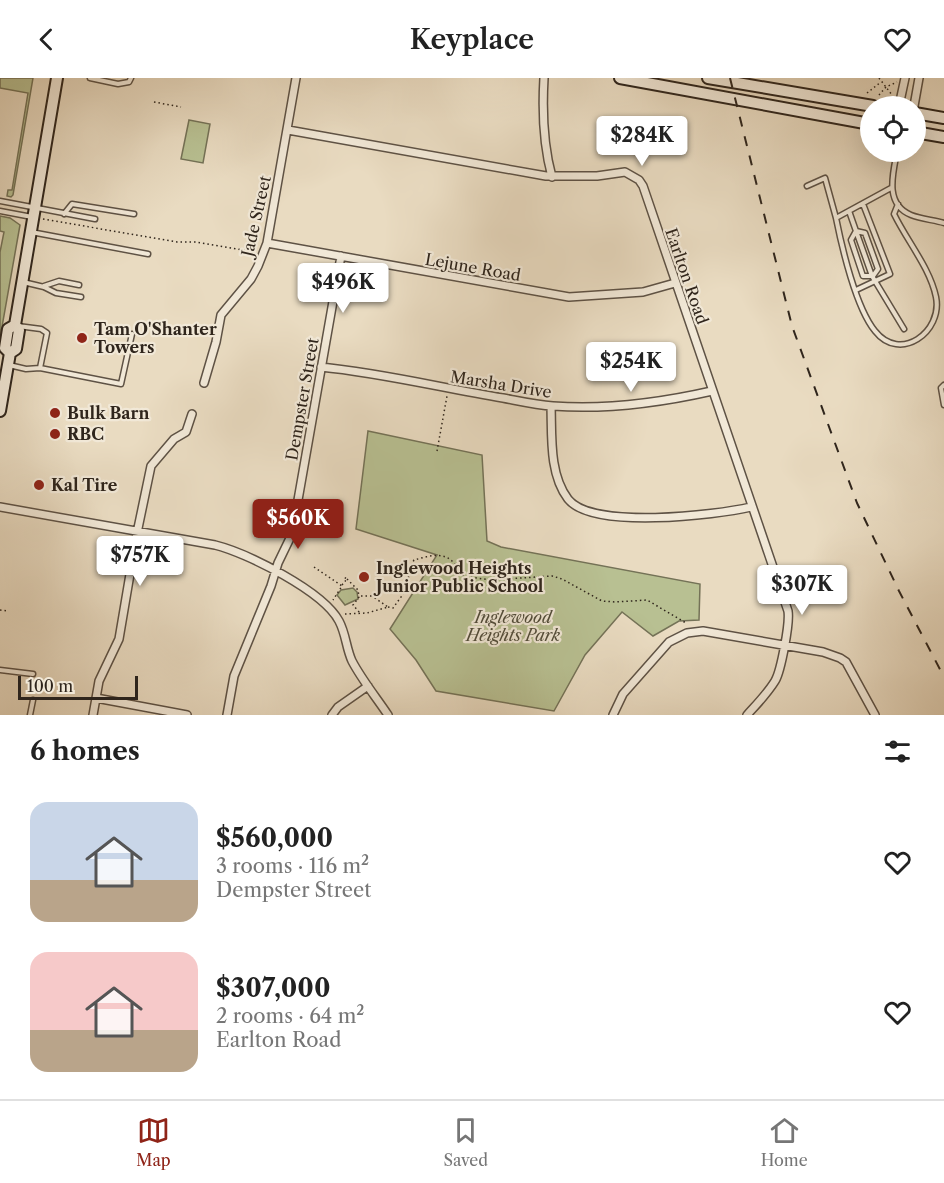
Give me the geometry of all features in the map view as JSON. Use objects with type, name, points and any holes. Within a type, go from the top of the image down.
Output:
[{"type":"main road","points":[[0,407],[10,352],[4,348],[8,329],[15,325],[57,78]]},
{"type":"main road","points":[[620,78],[860,122]]},
{"type":"main road","points":[[708,78],[860,104]]},
{"type":"main road","points":[[926,116],[944,118]]},
{"type":"main road","points":[[926,134],[944,137]]},
{"type":"street","name":"Jade Street","points":[[204,383],[221,315],[251,279],[267,243],[296,78]]},
{"type":"street","points":[[544,78],[543,127],[552,177]]},
{"type":"street","points":[[916,96],[919,78]]},
{"type":"street","points":[[900,96],[901,80]]},
{"type":"street","name":"Earlton Road","points":[[288,130],[552,177],[597,176],[625,172],[639,180],[788,611],[789,618],[778,676],[768,692],[747,715]]},
{"type":"street","name":"Lejune Road","points":[[267,243],[569,297],[643,292],[675,283]]},
{"type":"street","name":"Dempster Street","points":[[227,715],[234,676],[295,522],[341,256]]},
{"type":"street","name":"Marsha Drive","points":[[321,367],[551,406],[624,406],[712,391]]},
{"type":"street","points":[[551,406],[554,461],[559,482],[570,502],[585,510],[607,516],[676,517],[751,507]]},
{"type":"street","points":[[93,715],[99,681],[119,639],[151,466],[174,439],[186,432],[192,414]]},
{"type":"street","points":[[0,507],[224,547],[276,572],[309,591],[327,606],[339,621],[351,659],[388,715]]},
{"type":"street","points":[[613,715],[626,690],[669,642],[681,634],[702,631],[840,658],[849,667],[875,715]]},
{"type":"street","points":[[332,715],[338,707],[368,686]]},
{"type":"street","points":[[96,698],[187,715]]},
{"type":"lane","points":[[90,78],[118,84],[129,82],[131,78]]},
{"type":"lane","points":[[895,162],[891,188],[898,204],[910,215],[944,223]]},
{"type":"lane","points":[[807,186],[825,178],[843,250],[870,324],[883,339],[894,343],[910,342],[924,335],[931,326],[937,310],[932,284],[894,214],[898,204]]},
{"type":"lane","points":[[836,218],[891,188]]},
{"type":"lane","points":[[0,201],[34,212]]},
{"type":"lane","points":[[856,290],[891,274],[863,203]]},
{"type":"lane","points":[[63,214],[72,204],[134,214]]},
{"type":"lane","points":[[0,211],[63,214],[95,219]]},
{"type":"lane","points":[[849,211],[872,276],[904,329]]},
{"type":"lane","points":[[856,231],[851,240],[863,276],[872,276]]},
{"type":"lane","points":[[856,231],[865,233],[878,268],[872,276]]},
{"type":"lane","points":[[30,232],[148,254]]},
{"type":"lane","points":[[44,287],[59,281],[79,285]]},
{"type":"lane","points":[[22,282],[44,287],[56,293],[81,297]]},
{"type":"lane","points":[[15,325],[41,329],[47,333],[40,368]]},
{"type":"lane","points":[[8,365],[26,369],[40,368],[121,384],[132,334]]},
{"type":"lane","points":[[944,385],[941,388],[944,405]]},
{"type":"lane","points":[[295,522],[323,526]]},
{"type":"lane","points":[[0,670],[33,674]]},
{"type":"lane","points":[[30,715],[33,700]]},
{"type":"path","points":[[879,78],[892,95]]},
{"type":"path","points":[[879,95],[886,87],[901,80]]},
{"type":"path","points":[[867,93],[882,82]]},
{"type":"path","points":[[154,102],[181,107]]},
{"type":"path","points":[[34,212],[177,242],[196,242],[263,254]]},
{"type":"path","points":[[437,451],[448,390]]},
{"type":"path","points":[[345,614],[393,608],[408,586],[408,570],[414,560],[433,555],[443,556],[452,561],[464,576],[490,580],[552,576],[602,601],[647,600],[686,623]]},
{"type":"path","points":[[314,567],[342,586]]},
{"type":"path","points":[[327,606],[342,586],[345,578],[354,585],[360,596]]},
{"type":"path","points":[[509,580],[513,578]]},
{"type":"path","points":[[490,580],[495,583]]},
{"type":"path","points":[[354,585],[357,581]]},
{"type":"path","points":[[372,596],[374,592]]},
{"type":"path","points":[[360,596],[372,596],[388,607]]},
{"type":"path","points":[[360,596],[353,605],[360,613]]},
{"type":"path","points":[[0,610],[8,611]]},
{"type":"green space","points":[[0,78],[33,78],[11,197],[7,196],[8,190],[12,190],[28,93],[0,88]]},
{"type":"green space","points":[[189,120],[210,124],[203,163],[181,159]]},
{"type":"green space","points":[[0,216],[10,218],[20,225],[0,338],[0,252],[4,232],[0,231]]},
{"type":"green space","name":"Inglewood Heights Park","points":[[368,431],[482,455],[487,541],[501,547],[700,584],[699,620],[679,621],[653,636],[622,612],[585,655],[554,711],[436,691],[416,660],[390,629],[437,555],[356,529]]},
{"type":"green space","points":[[353,588],[357,592],[358,599],[345,605],[337,595],[341,590]]},
{"type":"railway","points":[[730,78],[792,326],[857,503],[944,677]]},
{"type":"place","name":"Tam O'Shanter Towers","points":[[82,338]]},
{"type":"place","name":"Bulk Barn","points":[[55,413]]},
{"type":"place","name":"RBC","points":[[55,434]]},
{"type":"place","name":"Kal Tire","points":[[39,485]]},
{"type":"place","name":"Inglewood Heights Junior Public School","points":[[364,577]]}]
